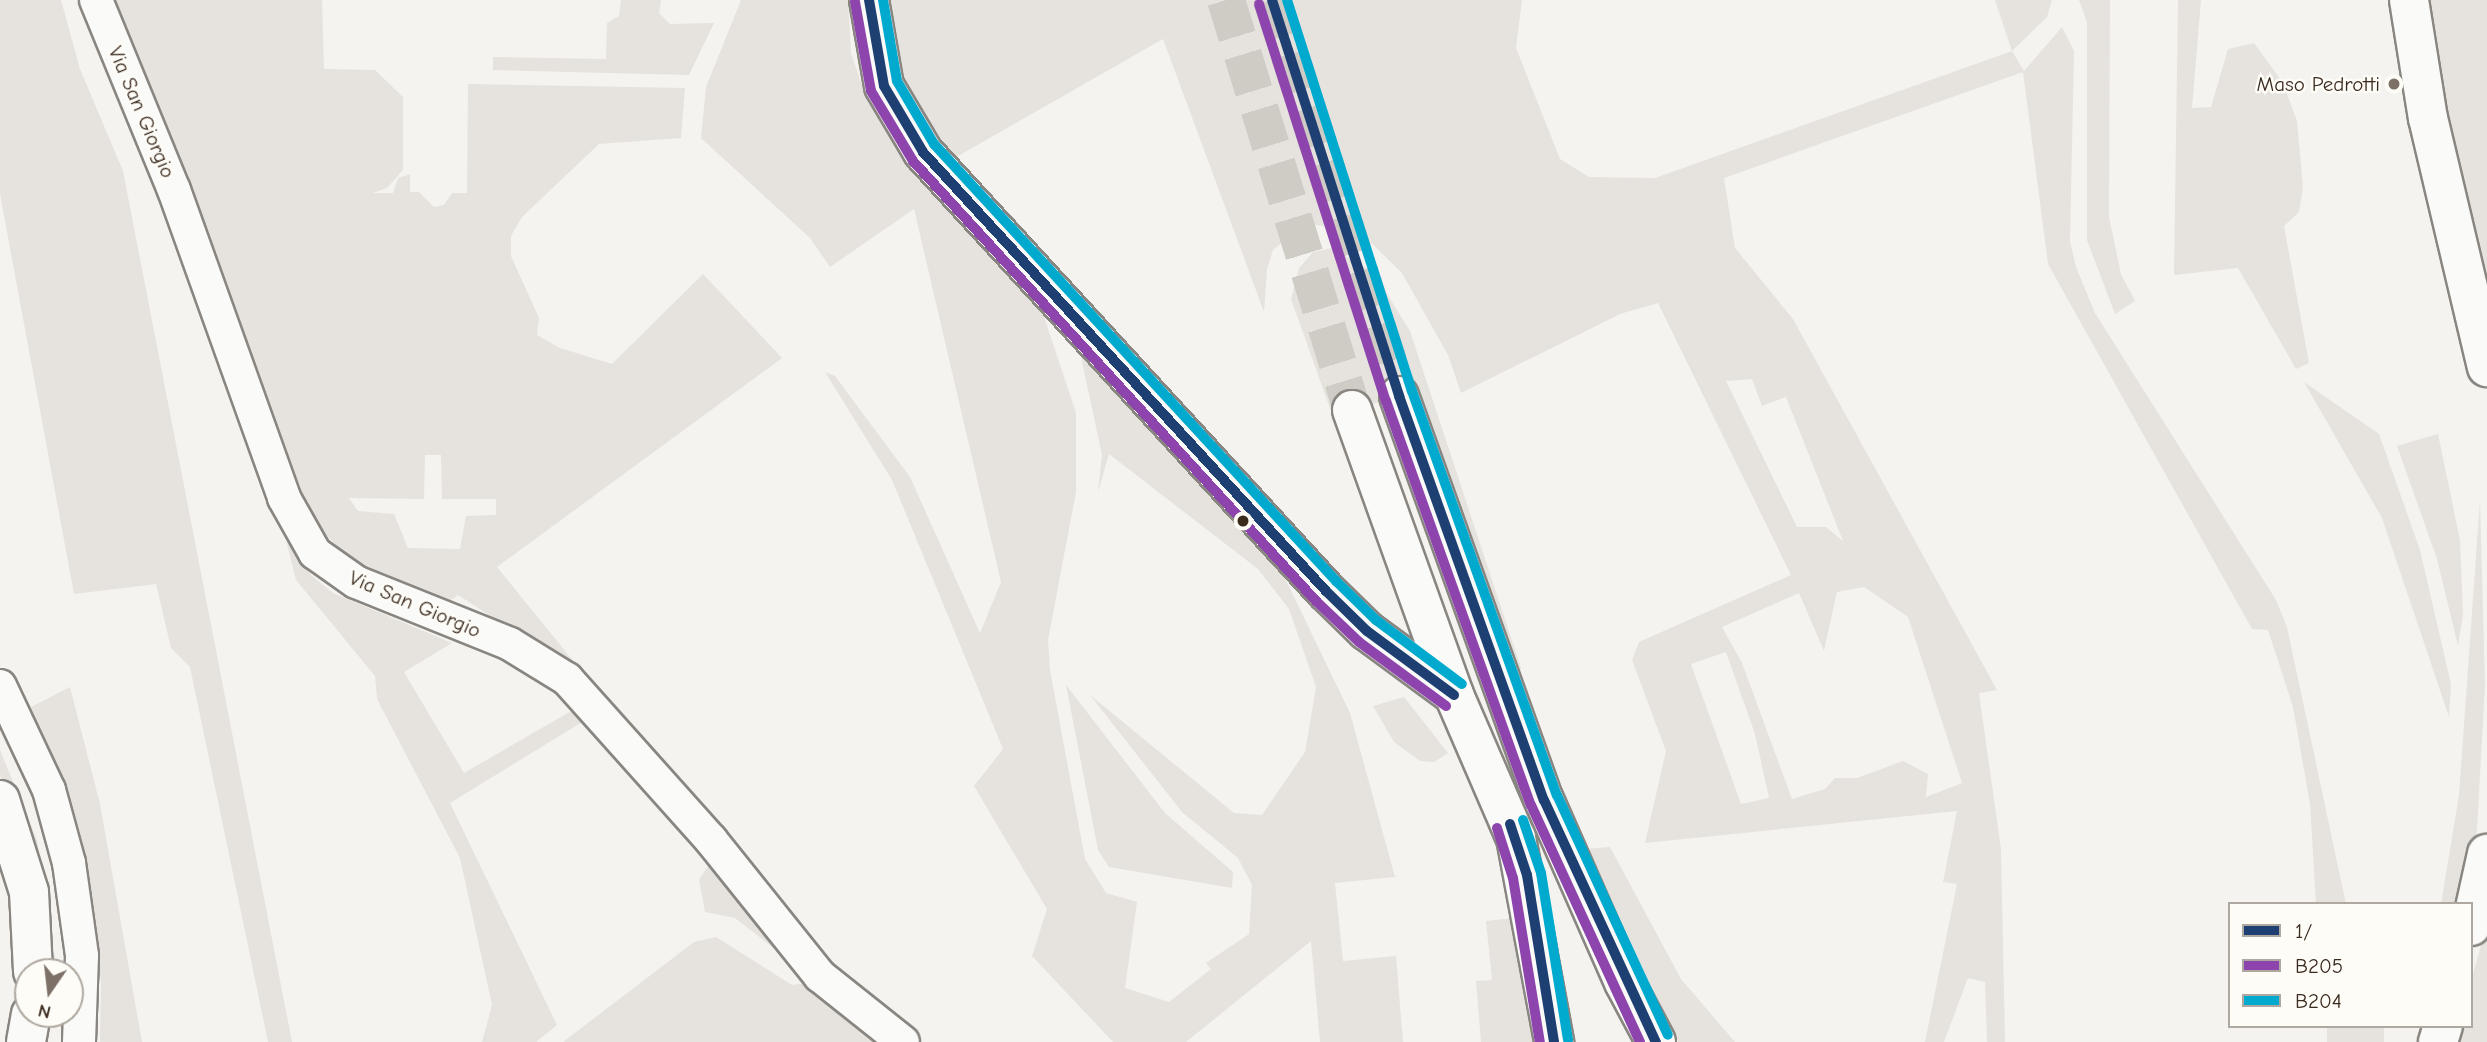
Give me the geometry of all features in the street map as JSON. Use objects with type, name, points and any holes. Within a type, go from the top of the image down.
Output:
[{"type":"main road","points":[[869,0],[884,86],[923,152],[1326,591],[1386,647],[1454,695]]},
{"type":"main road","points":[[2409,0],[2428,118],[2487,367]]},
{"type":"main road","points":[[1399,396],[1544,800],[1624,982],[1656,1042]]},
{"type":"main road","points":[[1352,411],[1454,695],[1516,838],[1554,1042]]},
{"type":"main road","points":[[0,800],[29,892],[32,958]]},
{"type":"main road","points":[[2473,918],[2487,854]]},
{"type":"street","name":"Via San Giorgio","points":[[96,0],[174,190],[284,498],[315,553],[356,582],[510,644],[567,679],[711,840],[820,976],[904,1042]]},
{"type":"street","points":[[0,686],[49,790],[69,863],[82,956],[79,1042]]},
{"type":"shaded area","points":[[0,0],[61,0],[80,69],[123,171],[292,1042],[268,1042],[190,667],[171,648],[156,584],[74,594],[0,194]]},
{"type":"shaded area","points":[[108,0],[322,0],[324,69],[375,70],[403,97],[403,170],[387,188],[373,193],[393,193],[398,178],[410,174],[410,192],[419,192],[434,207],[444,205],[452,193],[467,193],[468,84],[685,88],[681,138],[599,144],[522,217],[511,236],[511,256],[539,318],[537,335],[560,348],[612,364],[703,274],[782,358],[497,567],[587,678],[458,595],[448,602],[410,593],[356,565],[316,525],[287,479]],"holes":[[[425,455],[441,455],[442,499],[496,499],[496,515],[466,516],[460,549],[408,548],[394,514],[358,511],[349,498],[424,499]]]},
{"type":"shaded area","points":[[621,0],[661,0],[659,13],[670,24],[714,23],[689,75],[493,70],[493,57],[606,59],[607,23],[619,16]]},
{"type":"shaded area","points":[[741,0],[848,0],[851,53],[867,100],[908,160],[1038,299],[1076,413],[1076,492],[1048,640],[1050,670],[1085,859],[1106,893],[1137,902],[1125,988],[1169,1002],[1211,969],[1206,963],[1249,934],[1252,885],[1238,858],[1182,812],[1090,695],[1234,813],[1262,815],[1305,752],[1316,687],[1289,609],[1258,569],[1109,454],[1098,492],[1102,455],[1078,343],[1282,572],[1350,713],[1395,877],[1335,883],[1343,961],[1396,956],[1403,1042],[1320,1042],[1311,941],[1186,1042],[1113,1042],[1032,956],[1047,909],[974,786],[1003,749],[892,480],[825,372],[835,376],[910,477],[980,633],[1001,582],[914,209],[830,267],[810,238],[701,138],[706,87]]},
{"type":"shaded area","points":[[889,0],[1522,0],[1516,48],[1560,159],[1589,177],[1655,178],[2012,51],[2024,71],[2062,27],[2074,51],[2070,241],[2076,267],[2095,313],[2276,600],[2287,627],[2346,902],[2316,902],[2310,804],[2293,707],[2268,630],[2252,629],[2048,264],[2023,72],[1724,178],[1735,248],[1793,319],[1997,690],[1979,693],[2001,849],[2005,1042],[1987,1042],[1985,982],[1968,978],[1944,1042],[1925,1042],[1957,884],[1943,882],[1957,811],[1645,843],[1666,751],[1632,660],[1639,642],[1791,575],[1658,303],[1620,314],[1461,393],[1448,355],[1402,273],[1363,235],[1313,224],[1273,250],[1267,269],[1264,312],[1163,39],[953,159],[934,142],[896,79]],"holes":[[[1752,379],[1762,406],[1786,397],[1843,541],[1826,527],[1797,527],[1726,381]],[[1864,587],[1908,617],[1962,783],[1926,797],[1928,774],[1903,761],[1857,778],[1835,778],[1825,789],[1792,799],[1742,663],[1722,627],[1799,593],[1824,651],[1837,592]],[[1726,652],[1755,734],[1769,798],[1741,804],[1691,664]]]},
{"type":"shaded area","points":[[1995,0],[2052,0],[2047,17],[2012,51]]},
{"type":"shaded area","points":[[2079,0],[2110,0],[2109,217],[2121,274],[2135,301],[2115,314],[2087,240],[2087,22]]},
{"type":"shaded area","points":[[2178,0],[2201,0],[2192,108],[2211,107],[2228,49],[2254,43],[2283,83],[2297,121],[2303,188],[2299,212],[2284,226],[2309,363],[2296,369],[2238,268],[2174,275]]},
{"type":"shaded area","points":[[2426,0],[2487,0],[2487,274],[2455,168]]},
{"type":"shaded area","points":[[1332,248],[1374,273],[1410,331],[1521,668],[1519,677],[1419,389],[1333,417],[1291,299],[1299,268],[1313,252]]},
{"type":"shaded area","points":[[2304,382],[2379,434],[2420,550],[2451,684],[2449,717],[2382,518]]},
{"type":"shaded area","points":[[2438,434],[2460,540],[2463,614],[2458,646],[2437,559],[2397,446]]},
{"type":"shaded area","points":[[2480,500],[2485,685],[2477,830],[2465,902],[2441,902],[2459,795]]},
{"type":"shaded area","points":[[286,540],[312,576],[333,593],[452,643],[404,672],[464,773],[580,706],[592,716],[450,803],[557,1025],[536,1042],[482,1042],[492,1005],[460,858],[377,699],[375,676],[296,580]]},
{"type":"shaded area","points":[[1066,685],[1165,813],[1233,872],[1232,888],[1109,867],[1098,850]]},
{"type":"shaded area","points":[[70,687],[100,804],[142,1042],[100,1042],[101,982],[76,826],[31,707]]},
{"type":"shaded area","points":[[1404,697],[1448,753],[1434,762],[1420,761],[1394,742],[1373,706]]},
{"type":"shaded area","points":[[0,750],[37,840],[55,958],[41,958],[0,774]]},
{"type":"shaded area","points":[[1610,847],[1681,979],[1735,1042],[1678,1042],[1585,849]]},
{"type":"shaded area","points":[[713,858],[793,963],[735,918],[705,912],[699,880]]},
{"type":"shaded area","points":[[1514,918],[1534,1042],[1481,1042],[1476,981],[1492,980],[1486,921]]},
{"type":"shaded area","points":[[2487,924],[2487,1042],[2454,1042],[2458,1028],[2473,1028],[2473,974]]},
{"type":"shaded area","points":[[716,937],[792,985],[814,982],[894,1042],[563,1042],[694,942]]},
{"type":"shaded area","points":[[2327,1028],[2384,1028],[2384,1042],[2327,1042]]},
{"type":"tunnel","points":[[1226,0],[1352,410]]},
{"type":"tunnel","points":[[1272,0],[1399,396]]},
{"type":"transit line","name":"1/","points":[[869,0],[884,86],[923,152],[1326,591],[1367,631],[1454,695]]},
{"type":"transit line","name":"B204","points":[[883,0],[897,81],[934,144],[1336,581],[1376,620],[1462,684]]},
{"type":"transit line","name":"1/","points":[[1272,0],[1399,396],[1544,800],[1656,1042]]},
{"type":"transit line","name":"B204","points":[[1287,0],[1412,391],[1557,795],[1668,1035]]},
{"type":"transit line","name":"B205","points":[[855,2],[871,91],[913,161],[1316,601],[1359,642],[1446,706]]},
{"type":"transit line","name":"B205","points":[[1259,4],[1386,401],[1531,805],[1640,1042]]},
{"type":"transit line","name":"B204","points":[[1523,820],[1541,873],[1568,1040]]},
{"type":"transit line","name":"1/","points":[[1510,824],[1527,875],[1554,1042]]},
{"type":"transit line","name":"B205","points":[[1497,828],[1513,878],[1540,1042]]},
{"type":"place","name":"Maso Pedrotti","points":[[2394,84]]}]
